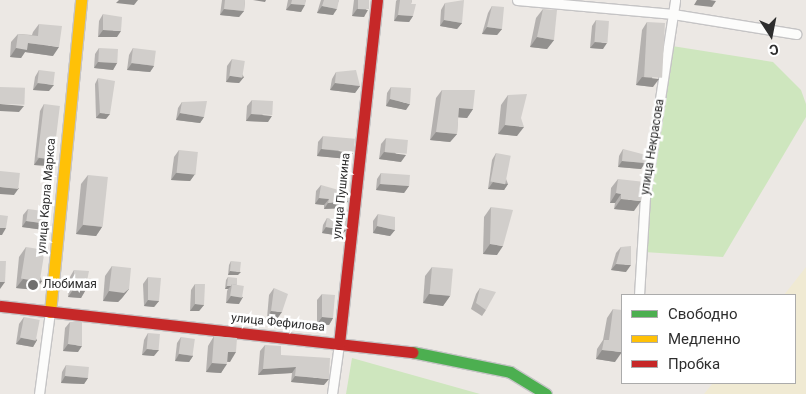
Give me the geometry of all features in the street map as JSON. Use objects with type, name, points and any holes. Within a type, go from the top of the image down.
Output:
[{"type":"main road","name":"улица Карла Маркса","points":[[50,312],[80,0]]},
{"type":"main road","name":"улица Пушкина","points":[[339,344],[377,0]]},
{"type":"main road","name":"улица Фефилова","points":[[0,306],[437,355],[510,372],[546,394]]},
{"type":"street","points":[[517,0],[673,14],[796,34]]},
{"type":"street","name":"улица Некрасова","points":[[639,294],[645,197],[675,0]]},
{"type":"street","name":"улица Карла Маркса","points":[[40,394],[50,312]]},
{"type":"street","name":"улица Пушкина","points":[[332,394],[339,344]]},
{"type":"green space","points":[[672,46],[773,62],[801,90],[806,104],[806,117],[723,257],[644,252],[663,70]]},
{"type":"green space","points":[[352,358],[480,394],[346,394]]},
{"type":"sand","points":[[806,267],[806,394],[704,394],[712,384],[796,384],[796,294],[785,294]]},
{"type":"building","points":[[225,0],[245,0],[244,11],[224,9]]},
{"type":"building","points":[[292,0],[306,0],[305,5],[291,4]]},
{"type":"building","points":[[324,0],[339,0],[337,9],[322,6]]},
{"type":"building","points":[[358,0],[369,0],[369,9],[358,9]]},
{"type":"building","points":[[400,0],[412,0],[411,4],[416,4],[413,16],[398,15]]},
{"type":"building","points":[[464,0],[462,23],[444,20],[445,3]]},
{"type":"building","points":[[492,6],[504,7],[502,29],[487,27]]},
{"type":"building","points":[[543,9],[557,10],[554,40],[537,37]]},
{"type":"building","points":[[103,14],[122,17],[121,31],[103,30]]},
{"type":"building","points":[[596,20],[609,21],[607,43],[594,42]]},
{"type":"building","points":[[647,22],[665,23],[662,78],[644,77]]},
{"type":"building","points":[[39,24],[62,26],[59,47],[28,43],[27,50],[16,48],[18,34],[38,36]]},
{"type":"building","points":[[99,48],[118,49],[117,63],[98,62]]},
{"type":"building","points":[[133,48],[156,51],[154,66],[131,63]]},
{"type":"building","points":[[232,59],[245,61],[242,78],[229,76]]},
{"type":"building","points":[[39,70],[55,72],[53,85],[37,83]]},
{"type":"building","points":[[356,70],[360,86],[335,83],[336,72]]},
{"type":"building","points":[[98,78],[115,81],[110,114],[100,113]]},
{"type":"building","points":[[0,87],[25,88],[24,105],[0,104]]},
{"type":"building","points":[[391,87],[411,88],[410,104],[390,99]]},
{"type":"building","points":[[442,90],[475,90],[473,109],[459,108],[457,134],[436,132]]},
{"type":"building","points":[[527,94],[521,118],[524,127],[505,125],[508,95]]},
{"type":"building","points":[[252,100],[273,101],[272,115],[251,114]]},
{"type":"building","points":[[207,101],[204,117],[180,113],[182,102]]},
{"type":"building","points":[[44,104],[60,106],[53,160],[37,158]]},
{"type":"building","points":[[323,136],[355,139],[354,152],[322,149]]},
{"type":"building","points":[[386,138],[408,140],[407,154],[385,152]]},
{"type":"building","points":[[623,149],[646,155],[645,163],[622,161]]},
{"type":"building","points":[[179,150],[198,152],[195,175],[177,173]]},
{"type":"building","points":[[496,153],[511,156],[505,184],[490,181]]},
{"type":"building","points":[[0,171],[20,173],[18,189],[0,187]]},
{"type":"building","points":[[381,173],[410,175],[409,186],[380,184]]},
{"type":"building","points":[[88,175],[108,177],[103,227],[83,225]]},
{"type":"building","points":[[618,179],[645,182],[641,201],[621,199],[621,194],[616,193]]},
{"type":"building","points":[[321,185],[349,193],[348,201],[328,203],[329,199],[319,198]]},
{"type":"building","points":[[491,207],[513,210],[503,246],[490,244]]},
{"type":"building","points":[[28,209],[50,212],[48,224],[26,221]]},
{"type":"building","points":[[378,214],[395,217],[395,230],[377,226]]},
{"type":"building","points":[[0,215],[8,216],[6,228],[0,228]]},
{"type":"building","points":[[327,218],[347,221],[345,230],[326,227]]},
{"type":"building","points":[[631,246],[631,265],[616,264],[621,247]]},
{"type":"building","points":[[26,247],[45,250],[40,282],[21,279]]},
{"type":"building","points":[[0,261],[6,261],[5,282],[0,282]]},
{"type":"building","points":[[231,261],[241,262],[240,272],[230,271]]},
{"type":"building","points":[[112,266],[131,268],[129,289],[124,293],[109,291]]},
{"type":"building","points":[[432,267],[453,269],[451,296],[430,294]]},
{"type":"building","points":[[74,270],[89,271],[85,291],[73,290]]},
{"type":"building","points":[[148,277],[161,278],[159,301],[148,300]]},
{"type":"building","points":[[228,277],[237,278],[237,285],[227,286]]},
{"type":"building","points":[[195,284],[205,284],[204,305],[195,304]]},
{"type":"building","points":[[232,284],[244,286],[242,298],[230,296]]},
{"type":"building","points":[[274,288],[288,294],[282,312],[271,311]]},
{"type":"building","points":[[480,288],[496,292],[486,310],[476,303]]},
{"type":"building","points":[[322,294],[335,295],[333,318],[322,317]]},
{"type":"building","points":[[613,309],[621,310],[621,352],[602,350],[604,340],[609,340]]},
{"type":"building","points":[[24,317],[40,320],[36,341],[20,338]]},
{"type":"building","points":[[70,322],[82,322],[82,346],[68,344]]},
{"type":"building","points":[[148,333],[160,334],[159,350],[147,349]]},
{"type":"building","points":[[214,336],[237,338],[236,352],[228,352],[227,364],[212,363]]},
{"type":"building","points":[[181,337],[195,339],[192,356],[179,354]]},
{"type":"building","points":[[265,345],[281,346],[281,355],[330,358],[329,379],[295,376],[296,367],[263,369]]},
{"type":"building","points":[[66,365],[89,367],[88,378],[65,376]]},
{"type":"traffic: fast","points":[[412,352],[510,372],[546,394]]},
{"type":"traffic: slow","points":[[50,312],[81,0]]},
{"type":"traffic: jam","points":[[339,344],[377,0]]},
{"type":"traffic: jam","points":[[0,306],[412,352]]},
{"type":"place","name":"Любимая","points":[[33,285]]}]
